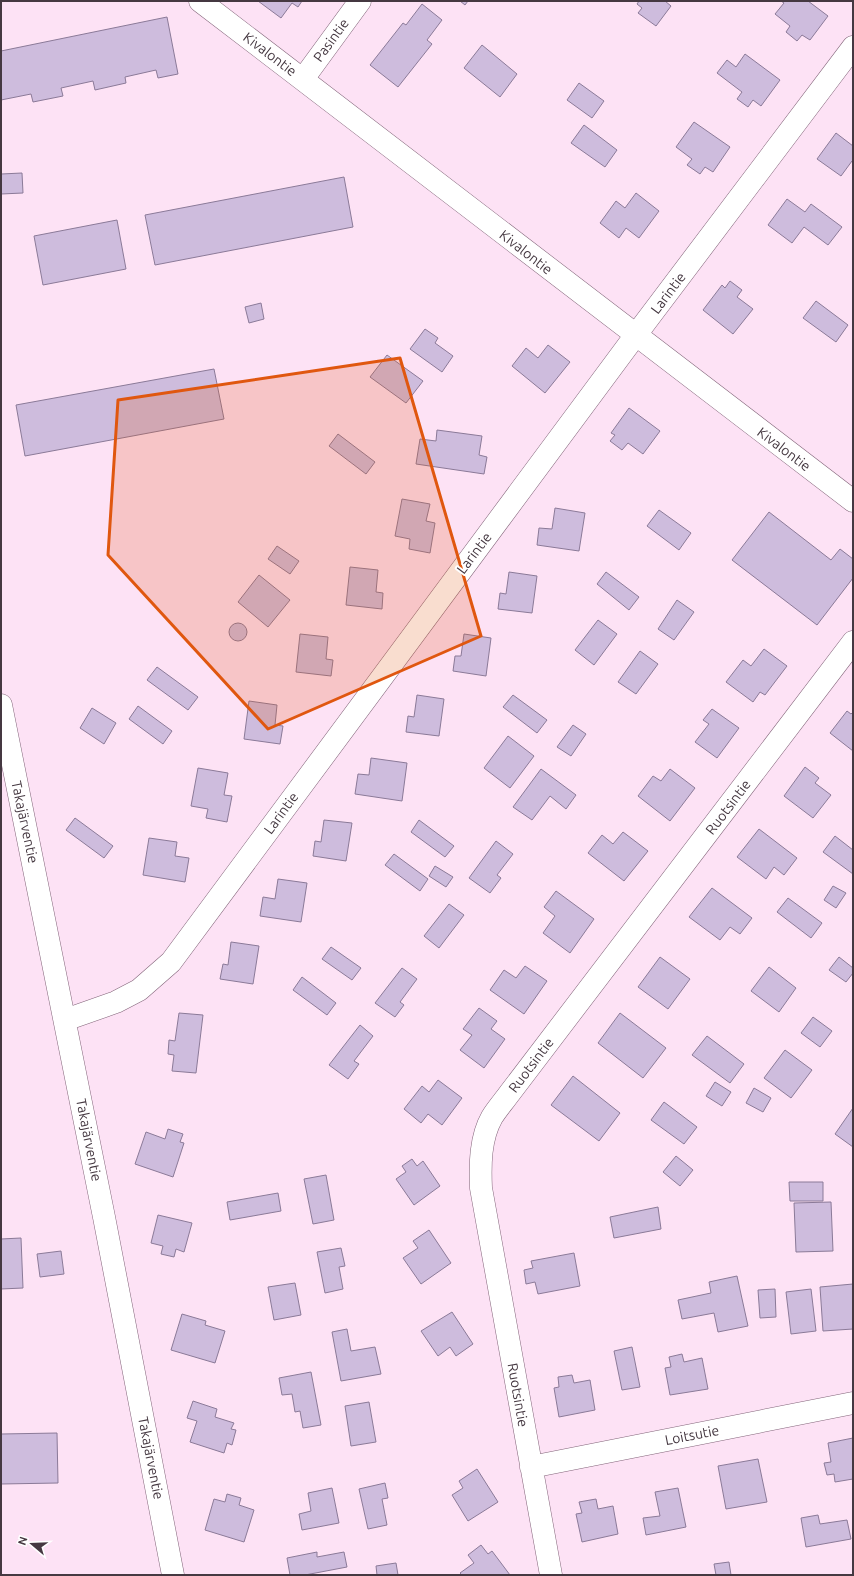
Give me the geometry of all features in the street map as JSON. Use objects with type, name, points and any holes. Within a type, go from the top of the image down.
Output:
[{"type":"street","name":"Kivalontie","points":[[200,1],[853,502]]},
{"type":"street","name":"Pasintie","points":[[303,80],[360,1]]},
{"type":"street","name":"Larintie","points":[[65,1020],[116,1002],[138,990],[171,962],[635,336],[853,47]]},
{"type":"street","name":"Ruotsintie","points":[[551,1575],[481,1188],[480,1170],[488,1126],[492,1117],[509,1094],[853,642]]},
{"type":"street","name":"Takajärventie","points":[[1,705],[142,1405],[174,1575]]},
{"type":"street","name":"Loitsutie","points":[[531,1467],[853,1403]]},
{"type":"highlighted area","points":[[400,358],[481,636],[268,729],[108,555],[118,400]]},
{"type":"building","points":[[258,1],[302,1],[298,7],[292,3],[281,18]]},
{"type":"building","points":[[460,1],[468,1],[465,5]]},
{"type":"building","points":[[639,1],[665,1],[671,6],[656,26],[638,13],[642,8],[637,4]]},
{"type":"building","points":[[781,1],[808,1],[828,16],[810,40],[802,35],[797,41],[786,32],[790,26],[775,14],[784,3]]},
{"type":"building","points":[[422,4],[442,20],[427,40],[432,44],[398,87],[370,65],[403,23],[406,25]]},
{"type":"building","points":[[167,17],[178,74],[158,78],[156,70],[125,77],[126,83],[95,90],[93,81],[61,88],[63,96],[33,102],[31,94],[1,100],[1,51]]},
{"type":"building","points":[[482,45],[517,74],[500,97],[464,68]]},
{"type":"building","points":[[745,54],[780,80],[761,106],[753,100],[748,107],[737,99],[742,92],[717,73],[727,60],[736,67]]},
{"type":"building","points":[[579,83],[604,101],[592,118],[567,100]]},
{"type":"building","points":[[694,122],[730,147],[713,172],[705,167],[700,174],[687,165],[692,159],[676,147]]},
{"type":"building","points":[[584,125],[617,150],[605,167],[571,143]]},
{"type":"building","points":[[836,133],[853,146],[853,162],[852,161],[841,176],[817,159]]},
{"type":"building","points":[[22,173],[23,193],[1,194],[1,174]]},
{"type":"building","points":[[344,177],[353,227],[155,265],[145,215]]},
{"type":"building","points":[[636,193],[659,211],[639,238],[626,228],[619,238],[600,223],[616,201],[625,208]]},
{"type":"building","points":[[787,199],[805,212],[811,204],[842,227],[828,245],[804,227],[792,243],[768,225]]},
{"type":"building","points":[[117,220],[126,269],[43,285],[34,236]]},
{"type":"building","points":[[730,281],[742,290],[737,297],[753,309],[733,334],[703,310],[722,285],[725,288]]},
{"type":"building","points":[[816,301],[848,325],[836,342],[803,318]]},
{"type":"building","points":[[261,303],[264,319],[249,323],[245,307]]},
{"type":"building","points":[[425,329],[438,338],[435,343],[453,356],[442,372],[410,349]]},
{"type":"building","points":[[548,345],[570,362],[545,393],[512,366],[526,348],[538,358]]},
{"type":"building","points":[[387,355],[423,381],[406,403],[370,377]]},
{"type":"building","points":[[214,369],[224,419],[25,456],[16,405]]},
{"type":"building","points":[[629,408],[660,431],[643,454],[628,443],[622,450],[610,441],[615,435],[611,433]]},
{"type":"building","points":[[437,430],[482,436],[479,455],[487,457],[484,474],[416,464],[420,439],[436,441]]},
{"type":"building","points":[[338,434],[375,462],[366,474],[329,446]]},
{"type":"building","points":[[402,499],[430,504],[426,521],[435,523],[430,553],[409,549],[410,539],[395,536]]},
{"type":"building","points":[[555,508],[585,513],[579,551],[537,545],[539,528],[552,529]]},
{"type":"building","points":[[659,510],[691,533],[679,550],[647,526]]},
{"type":"building","points":[[769,512],[831,560],[840,549],[853,559],[853,578],[817,625],[732,560]]},
{"type":"building","points":[[277,546],[299,561],[290,574],[268,559]]},
{"type":"building","points":[[350,567],[378,570],[376,592],[383,593],[382,609],[346,605]]},
{"type":"building","points":[[509,572],[537,576],[532,613],[498,609],[500,593],[506,594]]},
{"type":"building","points":[[606,572],[639,597],[629,610],[597,584]]},
{"type":"building","points":[[259,575],[290,600],[268,627],[238,602]]},
{"type":"building","points":[[677,600],[694,612],[674,640],[658,629]]},
{"type":"building","points":[[598,620],[617,634],[594,665],[575,650]]},
{"type":"building","points":[[234,623],[242,623],[247,628],[245,639],[242,641],[234,641],[229,636],[229,628]]},
{"type":"building","points":[[300,634],[328,637],[326,659],[333,660],[331,676],[296,672]]},
{"type":"building","points":[[464,634],[491,638],[486,676],[453,671],[455,656],[461,656]]},
{"type":"building","points":[[764,649],[787,666],[765,695],[760,692],[753,702],[726,682],[743,660],[751,666]]},
{"type":"building","points":[[640,651],[658,664],[636,694],[618,682]]},
{"type":"building","points":[[157,667],[198,697],[188,710],[147,680]]},
{"type":"building","points":[[417,695],[444,699],[439,736],[406,732],[408,716],[414,717]]},
{"type":"building","points":[[513,695],[547,720],[537,733],[503,707]]},
{"type":"building","points":[[249,701],[277,705],[275,725],[283,726],[280,744],[244,739]]},
{"type":"building","points":[[138,706],[172,731],[163,744],[129,719]]},
{"type":"building","points":[[92,708],[116,723],[104,744],[80,728]]},
{"type":"building","points":[[712,709],[739,728],[717,758],[695,742],[709,724],[703,720]]},
{"type":"building","points":[[847,711],[851,714],[853,712],[853,751],[830,733]]},
{"type":"building","points":[[573,725],[586,734],[571,756],[557,747]]},
{"type":"building","points":[[508,736],[534,756],[510,788],[484,768]]},
{"type":"building","points":[[371,758],[407,763],[402,801],[355,794],[358,774],[369,775]]},
{"type":"building","points":[[805,767],[819,778],[815,783],[831,795],[813,818],[784,796]]},
{"type":"building","points":[[198,768],[228,773],[224,795],[232,796],[227,822],[206,818],[208,809],[191,806]]},
{"type":"building","points":[[541,769],[576,795],[566,809],[550,796],[532,820],[513,807]]},
{"type":"building","points":[[670,769],[695,788],[670,821],[638,796],[653,776],[661,781]]},
{"type":"building","points":[[75,818],[113,846],[104,858],[66,830]]},
{"type":"building","points":[[324,820],[352,823],[346,861],[313,856],[315,841],[321,842]]},
{"type":"building","points":[[419,820],[454,846],[445,857],[411,832]]},
{"type":"building","points":[[759,829],[797,858],[784,875],[774,867],[766,879],[737,857]]},
{"type":"building","points":[[623,832],[648,851],[624,881],[588,853],[602,835],[613,844]]},
{"type":"building","points":[[835,836],[853,850],[853,874],[823,852]]},
{"type":"building","points":[[149,838],[177,842],[175,856],[189,858],[185,882],[143,875]]},
{"type":"building","points":[[496,841],[513,854],[497,875],[501,878],[490,893],[469,878]]},
{"type":"building","points":[[394,854],[428,879],[420,891],[385,865]]},
{"type":"building","points":[[435,866],[453,877],[446,887],[429,876]]},
{"type":"building","points":[[278,879],[307,883],[301,922],[260,916],[263,897],[275,899]]},
{"type":"building","points":[[833,886],[846,893],[836,908],[824,900]]},
{"type":"building","points":[[712,888],[752,918],[740,934],[730,927],[720,940],[689,917]]},
{"type":"building","points":[[556,891],[594,919],[570,953],[543,933],[555,916],[544,907]]},
{"type":"building","points":[[788,898],[822,923],[811,938],[777,912]]},
{"type":"building","points":[[449,904],[464,915],[439,948],[424,936]]},
{"type":"building","points":[[231,942],[259,946],[253,984],[220,979],[223,964],[228,965]]},
{"type":"building","points":[[331,947],[361,968],[352,980],[322,959]]},
{"type":"building","points":[[660,957],[690,979],[668,1009],[638,987]]},
{"type":"building","points":[[839,957],[853,968],[853,973],[846,982],[829,970]]},
{"type":"building","points":[[525,966],[547,981],[524,1014],[490,990],[504,970],[516,978]]},
{"type":"building","points":[[769,967],[796,988],[779,1012],[751,991]]},
{"type":"building","points":[[402,968],[417,979],[400,1002],[404,1005],[395,1017],[375,1003]]},
{"type":"building","points":[[302,977],[336,1003],[327,1015],[293,990]]},
{"type":"building","points":[[479,1008],[497,1021],[491,1029],[505,1039],[484,1068],[460,1050],[472,1035],[463,1029]]},
{"type":"building","points":[[179,1013],[203,1015],[196,1073],[172,1071],[174,1055],[168,1054],[169,1040],[175,1041]]},
{"type":"building","points":[[620,1013],[666,1048],[643,1078],[598,1043]]},
{"type":"building","points":[[813,1017],[832,1031],[820,1047],[801,1033]]},
{"type":"building","points":[[360,1025],[373,1036],[354,1061],[359,1064],[348,1079],[329,1065]]},
{"type":"building","points":[[707,1036],[744,1064],[730,1083],[692,1055]]},
{"type":"building","points":[[785,1050],[812,1070],[791,1098],[764,1078]]},
{"type":"building","points":[[573,1076],[620,1113],[599,1141],[551,1105]]},
{"type":"building","points":[[438,1080],[462,1098],[442,1125],[428,1114],[421,1123],[404,1109],[422,1086],[429,1092]]},
{"type":"building","points":[[715,1082],[731,1092],[722,1106],[706,1096]]},
{"type":"building","points":[[754,1088],[771,1098],[763,1112],[746,1103]]},
{"type":"building","points":[[664,1102],[697,1127],[684,1144],[651,1120]]},
{"type":"building","points":[[853,1108],[853,1147],[835,1134]]},
{"type":"building","points":[[168,1129],[183,1134],[180,1142],[184,1143],[173,1177],[135,1164],[146,1132],[165,1139]]},
{"type":"building","points":[[676,1156],[693,1170],[680,1186],[663,1172]]},
{"type":"building","points":[[412,1159],[417,1166],[423,1161],[440,1186],[414,1205],[396,1179],[406,1172],[402,1166]]},
{"type":"building","points":[[326,1175],[334,1220],[313,1224],[304,1179]]},
{"type":"building","points":[[789,1182],[823,1182],[823,1201],[790,1201]]},
{"type":"building","points":[[278,1193],[281,1211],[230,1220],[227,1202]]},
{"type":"building","points":[[831,1202],[833,1251],[796,1252],[794,1203]]},
{"type":"building","points":[[658,1207],[661,1229],[614,1238],[610,1217]]},
{"type":"building","points":[[158,1215],[192,1223],[184,1252],[176,1249],[174,1257],[161,1254],[163,1246],[151,1243]]},
{"type":"building","points":[[429,1230],[451,1263],[421,1284],[403,1258],[418,1248],[413,1241]]},
{"type":"building","points":[[21,1238],[23,1288],[1,1289],[1,1239]]},
{"type":"building","points":[[341,1248],[345,1266],[339,1267],[343,1289],[325,1293],[317,1252]]},
{"type":"building","points":[[61,1251],[64,1274],[40,1277],[37,1254]]},
{"type":"building","points":[[574,1253],[580,1286],[538,1294],[535,1282],[526,1284],[524,1270],[533,1268],[531,1261]]},
{"type":"building","points":[[737,1276],[748,1326],[718,1332],[714,1313],[682,1319],[678,1300],[711,1293],[709,1282]]},
{"type":"building","points":[[295,1283],[301,1315],[274,1320],[268,1287]]},
{"type":"building","points":[[853,1284],[853,1329],[823,1331],[820,1287]]},
{"type":"building","points":[[775,1289],[776,1317],[760,1318],[758,1290]]},
{"type":"building","points":[[811,1289],[816,1331],[791,1334],[786,1292]]},
{"type":"building","points":[[452,1312],[473,1344],[456,1356],[450,1347],[438,1356],[421,1331]]},
{"type":"building","points":[[182,1314],[206,1321],[205,1325],[225,1331],[215,1363],[171,1350]]},
{"type":"building","points":[[347,1329],[351,1351],[375,1347],[381,1374],[341,1381],[332,1332]]},
{"type":"building","points":[[632,1347],[640,1387],[622,1390],[614,1351]]},
{"type":"building","points":[[682,1354],[684,1362],[702,1358],[708,1389],[670,1395],[665,1368],[671,1367],[669,1357]]},
{"type":"building","points":[[311,1372],[321,1425],[303,1428],[300,1411],[295,1412],[292,1394],[282,1395],[279,1378]]},
{"type":"building","points":[[572,1375],[574,1383],[590,1380],[595,1410],[559,1417],[554,1388],[559,1387],[558,1377]]},
{"type":"building","points":[[193,1401],[217,1409],[215,1417],[234,1423],[231,1429],[236,1430],[232,1445],[227,1443],[224,1453],[190,1442],[197,1421],[187,1418]]},
{"type":"building","points":[[369,1402],[376,1442],[351,1446],[345,1406]]},
{"type":"building","points":[[57,1433],[58,1483],[1,1484],[1,1434]]},
{"type":"building","points":[[853,1438],[853,1479],[835,1482],[834,1474],[827,1475],[824,1463],[831,1462],[828,1443]]},
{"type":"building","points":[[758,1459],[767,1502],[726,1509],[718,1466]]},
{"type":"building","points":[[477,1469],[498,1502],[468,1521],[452,1495],[463,1488],[459,1481]]},
{"type":"building","points":[[385,1483],[388,1498],[382,1499],[387,1525],[368,1529],[359,1489]]},
{"type":"building","points":[[332,1488],[339,1523],[302,1530],[299,1514],[311,1511],[308,1493]]},
{"type":"building","points":[[678,1488],[686,1527],[646,1535],[643,1518],[660,1516],[655,1492]]},
{"type":"building","points":[[227,1494],[241,1498],[239,1505],[254,1510],[244,1542],[205,1530],[214,1499],[225,1502]]},
{"type":"building","points":[[596,1499],[598,1509],[613,1506],[618,1534],[582,1542],[576,1514],[582,1513],[579,1502]]},
{"type":"building","points":[[818,1515],[820,1524],[847,1520],[851,1539],[806,1547],[801,1518]]},
{"type":"building","points":[[481,1545],[488,1554],[492,1551],[510,1575],[462,1575],[460,1573],[474,1563],[468,1555]]},
{"type":"building","points":[[317,1552],[317,1557],[344,1552],[347,1567],[305,1575],[290,1575],[287,1558]]},
{"type":"building","points":[[729,1562],[731,1575],[716,1575],[714,1564]]},
{"type":"building","points":[[396,1563],[398,1575],[377,1575],[376,1566]]}]
